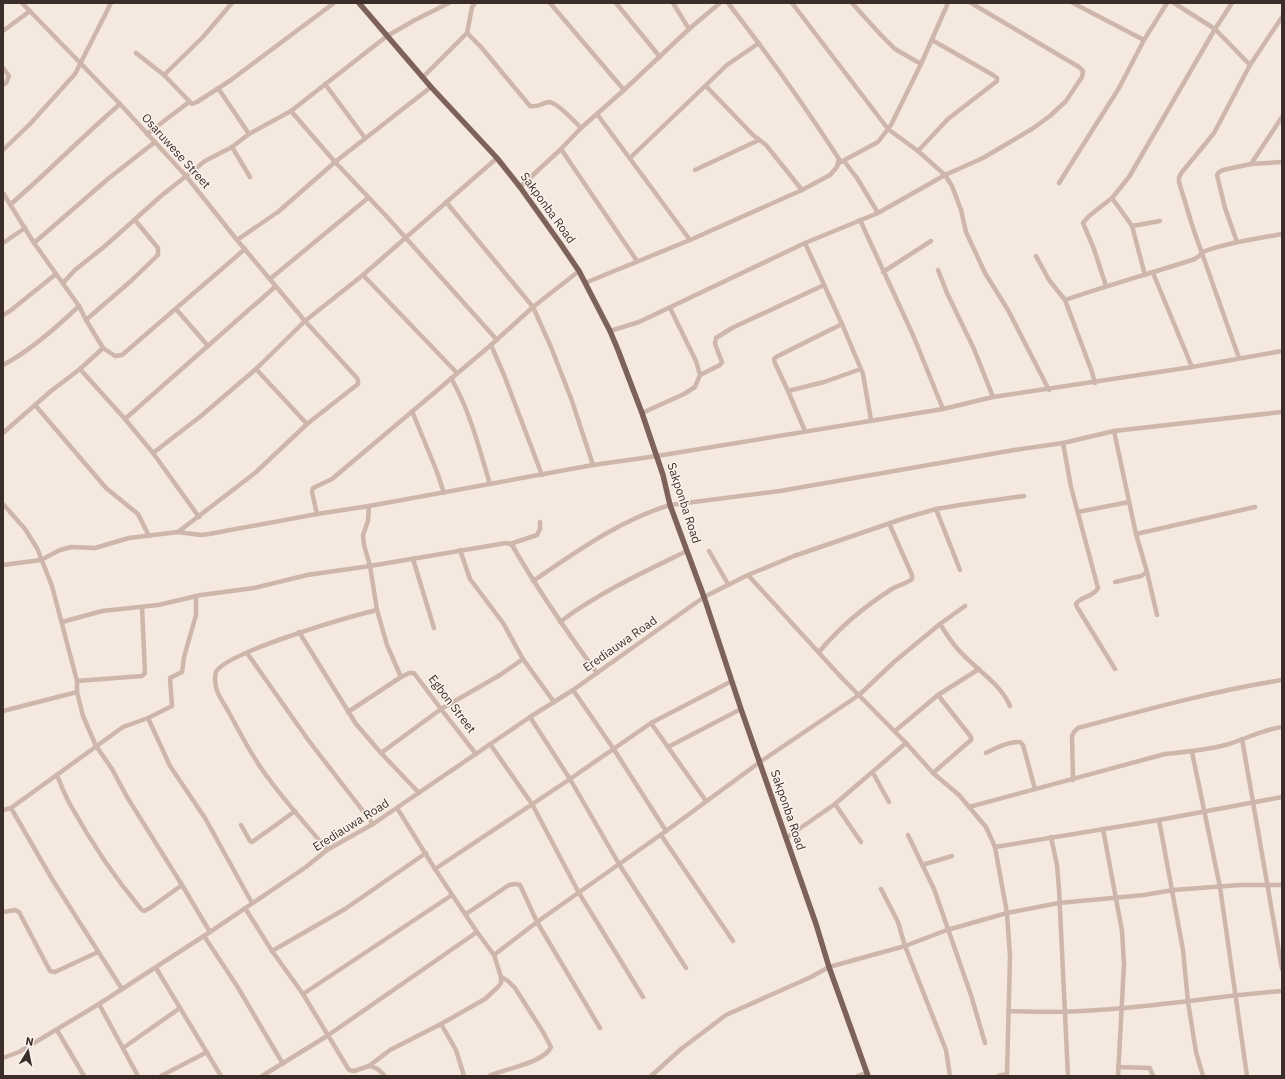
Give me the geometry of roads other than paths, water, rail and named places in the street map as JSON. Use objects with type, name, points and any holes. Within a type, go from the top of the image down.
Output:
[{"type":"main road","name":"Sakponba Road","points":[[359,3],[423,77],[497,158],[520,187],[579,271],[610,331],[657,456],[670,505],[704,597],[740,709],[760,762],[816,924],[829,967],[867,1074]]},
{"type":"street","name":"Osaruwese Street","points":[[22,3],[120,104],[186,176],[270,280],[358,381],[358,384],[307,424]]},
{"type":"street","points":[[3,150],[30,124],[75,74],[81,65],[111,3]]},
{"type":"street","points":[[164,75],[203,36],[232,3]]},
{"type":"street","points":[[136,53],[164,75],[192,104],[231,80],[334,3]]},
{"type":"street","points":[[63,283],[75,270],[105,246],[161,196],[204,162],[232,147],[249,134],[291,111],[387,36],[449,3]]},
{"type":"street","points":[[550,3],[624,90]]},
{"type":"street","points":[[616,3],[660,57]]},
{"type":"street","points":[[673,3],[689,29]]},
{"type":"street","points":[[520,187],[581,128],[689,29],[720,3]]},
{"type":"street","points":[[728,3],[759,43],[841,162],[857,178],[878,213]]},
{"type":"street","points":[[792,3],[888,129],[918,151],[945,175],[952,186],[961,210],[966,232],[985,273],[1008,310],[1049,390]]},
{"type":"street","points":[[852,3],[895,49],[921,64]]},
{"type":"street","points":[[585,283],[690,240],[802,190],[830,175],[841,162],[878,142],[888,129],[921,64],[948,3]]},
{"type":"street","points":[[610,331],[639,322],[805,243],[878,213],[945,175],[983,158],[1050,116],[1066,101],[1082,78],[1083,71],[1079,67],[971,3]]},
{"type":"street","points":[[1073,3],[1144,40]]},
{"type":"street","points":[[1059,184],[1119,88],[1144,40],[1167,3]]},
{"type":"street","points":[[1174,3],[1215,29],[1250,65]]},
{"type":"street","points":[[1106,286],[1094,249],[1083,223],[1089,216],[1112,198],[1129,177],[1215,29],[1232,3]]},
{"type":"street","points":[[423,77],[466,33],[472,4]]},
{"type":"street","points":[[3,31],[30,11]]},
{"type":"street","points":[[1239,358],[1193,228],[1179,182],[1179,177],[1214,133],[1250,65],[1282,17]]},
{"type":"street","points":[[466,33],[481,47],[530,106],[535,107],[548,102],[552,103],[558,106],[581,128]]},
{"type":"street","points":[[918,151],[948,119],[997,81],[997,78],[993,75],[932,40]]},
{"type":"street","points":[[630,158],[727,65],[759,43]]},
{"type":"street","points":[[3,68],[9,76],[3,85]]},
{"type":"street","points":[[325,84],[365,138]]},
{"type":"street","points":[[706,86],[753,135],[766,146],[802,190]]},
{"type":"street","points":[[237,240],[278,212],[335,162],[432,87]]},
{"type":"street","points":[[218,88],[249,134]]},
{"type":"street","points":[[147,134],[189,102]]},
{"type":"street","points":[[11,204],[120,104]]},
{"type":"street","points":[[291,111],[335,162],[497,340]]},
{"type":"street","points":[[597,114],[690,240]]},
{"type":"street","points":[[1251,164],[1282,117]]},
{"type":"street","points":[[751,143],[753,135]]},
{"type":"street","points":[[695,170],[759,140]]},
{"type":"street","points":[[34,243],[109,178],[155,142]]},
{"type":"street","points":[[232,147],[250,177]]},
{"type":"street","points":[[561,149],[637,261]]},
{"type":"street","points":[[153,453],[256,369],[305,321],[363,275],[497,158]]},
{"type":"street","points":[[1237,242],[1225,208],[1217,175],[1223,170],[1251,164],[1282,162]]},
{"type":"street","points":[[3,193],[34,243],[78,306],[103,348],[114,356],[122,355],[245,249]]},
{"type":"street","points":[[270,280],[368,198]]},
{"type":"street","points":[[1112,198],[1132,226],[1145,275]]},
{"type":"street","points":[[446,202],[533,307],[551,347],[572,401],[593,465]]},
{"type":"street","points":[[86,320],[158,255],[158,248],[135,220]]},
{"type":"street","points":[[860,220],[913,336],[943,409]]},
{"type":"street","points":[[1132,226],[1160,220]]},
{"type":"street","points":[[3,243],[25,228]]},
{"type":"street","points":[[1065,300],[1195,259],[1202,252],[1237,242],[1282,234]]},
{"type":"street","points":[[883,272],[931,242]]},
{"type":"street","points":[[805,243],[863,374],[871,420]]},
{"type":"street","points":[[1036,256],[1049,280],[1065,300],[1095,383]]},
{"type":"street","points":[[938,270],[947,293],[974,349],[993,397]]},
{"type":"street","points":[[317,514],[312,492],[313,488],[332,479],[497,340],[533,307],[579,271]]},
{"type":"street","points":[[1153,273],[1192,367]]},
{"type":"street","points":[[3,315],[10,312],[56,274]]},
{"type":"street","points":[[363,275],[457,373]]},
{"type":"street","points":[[700,374],[720,365],[722,362],[715,344],[716,338],[732,328],[824,285]]},
{"type":"street","points":[[125,419],[276,286]]},
{"type":"street","points":[[3,365],[14,360],[78,306]]},
{"type":"street","points":[[642,413],[684,394],[695,387],[700,374],[696,361],[670,308]]},
{"type":"street","points":[[176,309],[208,346]]},
{"type":"street","points":[[805,431],[774,363],[774,359],[842,324]]},
{"type":"street","points":[[491,345],[542,475]]},
{"type":"street","points":[[3,433],[103,348]]},
{"type":"street","points":[[3,565],[41,560],[60,550],[71,547],[95,548],[129,538],[178,532],[200,535],[209,534],[444,493],[593,465],[657,456],[943,409],[993,397],[1095,383],[1282,351]]},
{"type":"street","points":[[80,369],[153,453],[199,517]]},
{"type":"street","points":[[178,532],[255,473],[307,424],[256,369]]},
{"type":"street","points":[[788,391],[824,382],[861,369]]},
{"type":"street","points":[[451,378],[460,393],[468,414],[490,484]]},
{"type":"street","points":[[35,405],[106,488],[138,514],[149,536]]},
{"type":"street","points":[[412,411],[444,493]]},
{"type":"street","points":[[533,581],[612,531],[655,510],[670,505],[780,491],[1014,450],[1063,443],[1114,431],[1282,412]]},
{"type":"street","points":[[1114,431],[1136,534],[1157,615]]},
{"type":"street","points":[[1063,443],[1071,487],[1098,588],[1095,592],[1078,601],[1076,604],[1077,608],[1115,669]]},
{"type":"street","name":"Erediauwa Road","points":[[3,1058],[19,1052],[57,1030],[156,968],[306,868],[327,850],[373,824],[530,717],[573,690],[704,597],[748,574],[794,556],[889,523],[936,509],[1024,496]]},
{"type":"street","points":[[1078,512],[1129,502]]},
{"type":"street","points":[[3,504],[24,529],[37,548],[52,586],[77,681],[77,692],[82,716],[96,746],[210,932]]},
{"type":"street","points":[[348,712],[401,677],[387,645],[377,610],[370,566],[364,545],[363,535],[368,521],[369,506]]},
{"type":"street","points":[[1136,534],[1255,507]]},
{"type":"street","points":[[936,509],[960,570]]},
{"type":"street","points":[[62,622],[102,611],[158,605],[196,596],[254,588],[307,574],[370,566],[506,543],[510,544],[537,535],[540,529],[540,522]]},
{"type":"street","points":[[818,652],[864,608],[894,587],[912,579],[912,575],[889,523]]},
{"type":"street","points":[[510,544],[560,622],[597,673]]},
{"type":"street","points":[[460,550],[470,579],[503,622],[523,659],[554,702]]},
{"type":"street","points":[[709,550],[728,584]]},
{"type":"street","points":[[560,622],[573,612],[630,579],[687,551]]},
{"type":"street","points":[[413,559],[434,628]]},
{"type":"street","points":[[1115,582],[1141,576],[1147,572]]},
{"type":"street","points":[[748,574],[818,652],[895,731],[933,773],[959,795],[986,827],[995,847],[1007,913],[1010,958],[1007,1074],[998,1076]]},
{"type":"street","points":[[3,810],[11,808],[123,727],[148,718],[172,706],[170,678],[182,672],[184,657],[196,615],[196,596]]},
{"type":"street","points":[[494,955],[537,922],[661,835],[760,762],[859,695],[894,662],[940,624],[965,606]]},
{"type":"street","points":[[77,681],[142,676],[145,673],[142,607]]},
{"type":"street","points":[[327,850],[268,779],[241,735],[216,688],[216,671],[224,664],[247,653],[299,632],[353,615],[377,610]]},
{"type":"street","points":[[940,624],[956,648],[1006,696],[1010,706]]},
{"type":"street","points":[[299,632],[348,712],[381,753],[419,793]]},
{"type":"street","points":[[247,653],[309,741],[373,824]]},
{"type":"street","points":[[381,753],[441,709],[500,675],[523,659]]},
{"type":"street","points":[[895,731],[938,695],[979,669]]},
{"type":"street","name":"Egbon Street","points":[[401,677],[409,673],[414,673],[476,754]]},
{"type":"street","points":[[1074,780],[1072,736],[1078,728],[1246,686],[1282,680]]},
{"type":"street","points":[[435,869],[651,723],[732,681]]},
{"type":"street","points":[[573,690],[613,748],[666,831]]},
{"type":"street","points":[[3,711],[77,692]]},
{"type":"street","points":[[933,773],[971,740],[971,737],[938,695]]},
{"type":"street","points":[[668,747],[740,709]]},
{"type":"street","points":[[530,717],[570,779],[619,864],[686,968]]},
{"type":"street","points":[[148,718],[170,766],[205,818],[252,903]]},
{"type":"street","points":[[651,723],[706,801]]},
{"type":"street","points":[[969,807],[1074,780],[1165,754],[1192,752],[1231,744],[1260,732],[1282,727]]},
{"type":"street","points":[[1242,739],[1282,969]]},
{"type":"street","points":[[986,753],[1016,741],[1023,744],[1035,789]]},
{"type":"street","points":[[786,838],[835,804],[873,773],[906,743]]},
{"type":"street","points":[[490,744],[532,804],[579,893],[643,997]]},
{"type":"street","points":[[1192,752],[1220,887],[1247,1076]]},
{"type":"street","points":[[873,773],[889,802]]},
{"type":"street","points":[[57,775],[70,805],[88,835],[141,910],[144,911],[150,908],[182,885]]},
{"type":"street","points":[[995,847],[1205,812],[1282,797]]},
{"type":"street","points":[[835,804],[861,842]]},
{"type":"street","points":[[11,808],[52,879],[122,989]]},
{"type":"street","points":[[245,908],[272,951],[303,994],[327,1036],[349,1070],[354,1071],[369,1066],[390,1050],[441,1024],[484,999],[498,988],[501,977],[494,955],[452,895],[397,808]]},
{"type":"street","points":[[241,825],[252,842],[295,811]]},
{"type":"street","points":[[1159,820],[1184,950],[1188,1002],[1196,1052],[1202,1076]]},
{"type":"street","points":[[1103,829],[1122,931],[1122,1008],[1118,1076]]},
{"type":"street","points":[[661,835],[734,941]]},
{"type":"street","points":[[908,835],[934,890],[971,995],[984,1043]]},
{"type":"street","points":[[1051,838],[1056,865],[1060,903],[1068,1076]]},
{"type":"street","points":[[272,951],[345,909],[426,853]]},
{"type":"street","points":[[922,865],[952,856]]},
{"type":"street","points":[[651,1076],[681,1049],[726,1015],[811,977],[829,967],[905,946],[947,930],[1007,913],[1060,903],[1115,898],[1173,890],[1266,884],[1282,885]]},
{"type":"street","points":[[466,914],[509,885],[520,885],[537,922],[600,1028]]},
{"type":"street","points":[[881,888],[898,922],[905,946],[946,1050],[950,1076]]},
{"type":"street","points":[[303,994],[452,895]]},
{"type":"street","points":[[3,912],[15,910],[19,912],[50,971],[55,972],[98,952]]},
{"type":"street","points":[[262,1076],[327,1036],[477,932]]},
{"type":"street","points":[[204,936],[237,986],[283,1064]]},
{"type":"street","points":[[156,968],[221,1076]]},
{"type":"street","points":[[489,1076],[543,1056],[550,1047],[543,1032],[515,988],[501,977]]},
{"type":"street","points":[[1008,1011],[1064,1012],[1122,1008],[1282,991]]},
{"type":"street","points":[[99,1004],[138,1076]]},
{"type":"street","points":[[123,1048],[180,1008]]},
{"type":"street","points":[[441,1024],[456,1050],[464,1076]]},
{"type":"street","points":[[57,1030],[83,1076]]},
{"type":"street","points":[[161,1076],[207,1052]]},
{"type":"street","points":[[369,1066],[379,1070],[384,1076]]},
{"type":"street","points":[[1118,1067],[1150,1068],[1153,1076]]},
{"type":"street","points":[[858,1076],[867,1074]]}]
